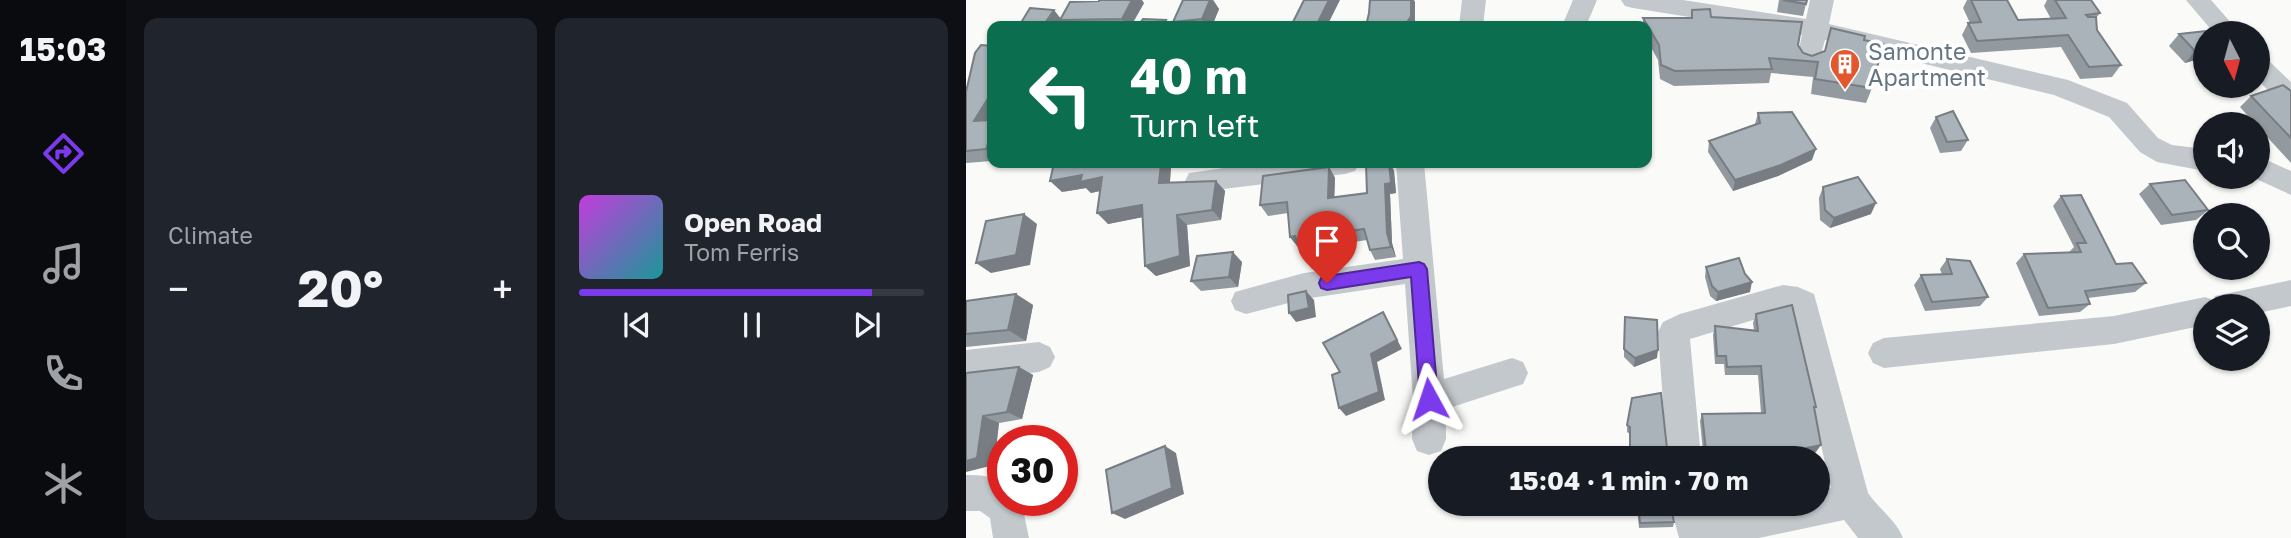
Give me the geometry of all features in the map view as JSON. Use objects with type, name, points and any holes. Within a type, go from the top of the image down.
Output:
[{"type":"street","points":[[1472,21],[1474,0]]},
{"type":"street","points":[[1576,21],[1586,0]]},
{"type":"street","points":[[1633,0],[1670,3],[1814,29],[2059,87],[2118,110],[2149,145],[2166,156],[2193,159]]},
{"type":"street","points":[[1809,59],[1822,0]]},
{"type":"street","points":[[2197,0],[2217,21]]},
{"type":"street","points":[[2270,77],[2291,97]]},
{"type":"street","points":[[2059,87],[2068,113]]},
{"type":"street","points":[[1199,181],[1304,168]]},
{"type":"street","points":[[1410,168],[1429,399],[1429,439]]},
{"type":"street","points":[[2270,173],[2291,184]]},
{"type":"street","points":[[1246,301],[1304,286],[1419,269]]},
{"type":"street","points":[[2270,297],[2291,293]]},
{"type":"street","points":[[1683,446],[1674,332],[1783,298],[1798,300],[1803,304],[1852,501],[1866,521],[1885,538]]},
{"type":"street","points":[[1884,353],[2114,330],[2193,314]]},
{"type":"street","points":[[966,365],[1039,357]]},
{"type":"street","points":[[1429,399],[1512,373]]},
{"type":"street","points":[[966,493],[986,493],[1007,509],[1011,538]]},
{"type":"street","points":[[1830,506],[1852,501]]},
{"type":"street","points":[[1690,516],[1692,527],[1701,532],[1779,516]]},
{"type":"building","points":[[1132,0],[1122,19],[1060,20],[1070,2]]},
{"type":"building","points":[[1183,0],[1210,0],[1202,19],[1173,21]]},
{"type":"building","points":[[1304,0],[1329,0],[1318,21],[1294,21]]},
{"type":"building","points":[[1370,0],[1411,0],[1411,16],[1408,21],[1367,21]]},
{"type":"building","points":[[1783,0],[1807,0],[1806,4]]},
{"type":"building","points":[[1971,0],[2007,0],[2018,20],[2066,18],[2055,0],[2091,0],[2100,13],[2086,15],[2096,17],[2097,30],[2121,65],[2089,67],[2068,35],[1977,41],[1968,23],[1981,22]]},
{"type":"building","points":[[1030,8],[1054,10],[1046,21],[1022,21]]},
{"type":"building","points":[[1710,9],[1711,17],[1802,22],[1798,45],[1803,53],[1812,56],[1825,51],[1831,28],[1865,36],[1864,40],[1883,44],[1872,88],[1815,79],[1818,62],[1769,58],[1772,69],[1675,71],[1661,65],[1659,45],[1652,33],[1652,21],[1645,21],[1643,18],[1692,18],[1692,10]]},
{"type":"building","points":[[1143,19],[1166,20],[1165,21],[1142,21]]},
{"type":"building","points":[[2193,32],[2193,49],[2179,34]]},
{"type":"building","points":[[981,45],[987,46],[987,100],[974,121],[987,120],[987,147],[966,151],[966,92],[975,53]]},
{"type":"building","points":[[2283,85],[2291,91],[2291,138],[2270,116],[2270,112],[2266,112],[2253,98],[2270,98],[2270,89]]},
{"type":"building","points":[[1953,111],[1968,140],[1947,142],[1936,117]]},
{"type":"building","points":[[1792,112],[1816,149],[1781,165],[1735,180],[1709,141],[1760,123],[1758,113]]},
{"type":"building","points":[[1053,168],[1160,168],[1159,183],[1216,181],[1212,210],[1177,215],[1180,256],[1145,266],[1142,205],[1097,213],[1102,177],[1080,182],[1082,175],[1050,181]]},
{"type":"building","points":[[1322,168],[1329,168],[1328,198],[1367,193],[1366,168],[1390,168],[1391,183],[1385,184],[1387,233],[1391,247],[1370,250],[1364,229],[1327,235],[1333,255],[1305,259],[1295,236],[1290,237],[1287,202],[1260,205],[1263,176]]},
{"type":"building","points":[[1858,177],[1876,203],[1834,218],[1825,210],[1823,187]]},
{"type":"building","points":[[2185,180],[2203,203],[2193,203],[2193,212],[2172,215],[2150,184]]},
{"type":"building","points":[[2081,195],[2116,264],[2132,263],[2146,283],[2085,291],[2090,304],[2048,308],[2024,254],[2081,252],[2077,243],[2086,243],[2061,196]]},
{"type":"building","points":[[1024,214],[1016,255],[976,263],[986,221]]},
{"type":"building","points":[[1233,252],[1229,277],[1191,281],[1197,256]]},
{"type":"building","points":[[1739,258],[1745,274],[1752,282],[1718,292],[1712,286],[1706,267]]},
{"type":"building","points":[[1947,259],[1970,261],[1988,297],[1932,302],[1921,275],[1952,274]]},
{"type":"building","points":[[1306,291],[1309,308],[1289,313],[1288,295]]},
{"type":"building","points":[[1016,294],[1008,330],[966,334],[966,301]]},
{"type":"building","points":[[1792,305],[1816,407],[1821,445],[1705,446],[1702,414],[1765,413],[1761,366],[1727,367],[1726,356],[1717,356],[1715,326],[1758,331],[1756,314]]},
{"type":"building","points":[[1383,312],[1397,340],[1371,354],[1379,392],[1339,408],[1332,375],[1340,372],[1323,343]]},
{"type":"building","points":[[1625,317],[1657,320],[1658,350],[1635,358],[1624,349]]},
{"type":"building","points":[[1019,367],[1007,412],[983,416],[977,458],[966,461],[966,373]]},
{"type":"building","points":[[1661,393],[1667,446],[1630,446],[1630,427],[1627,425],[1632,398]]},
{"type":"building","points":[[1165,446],[1172,488],[1112,513],[1106,470]]},
{"type":"building","points":[[1639,516],[1673,516],[1674,522],[1640,523]]},
{"type":"place","name":"Samonte Apartment","points":[[1845,91]]},
{"type":"route","points":[[1327,283],[1419,269],[1429,399]]}]
